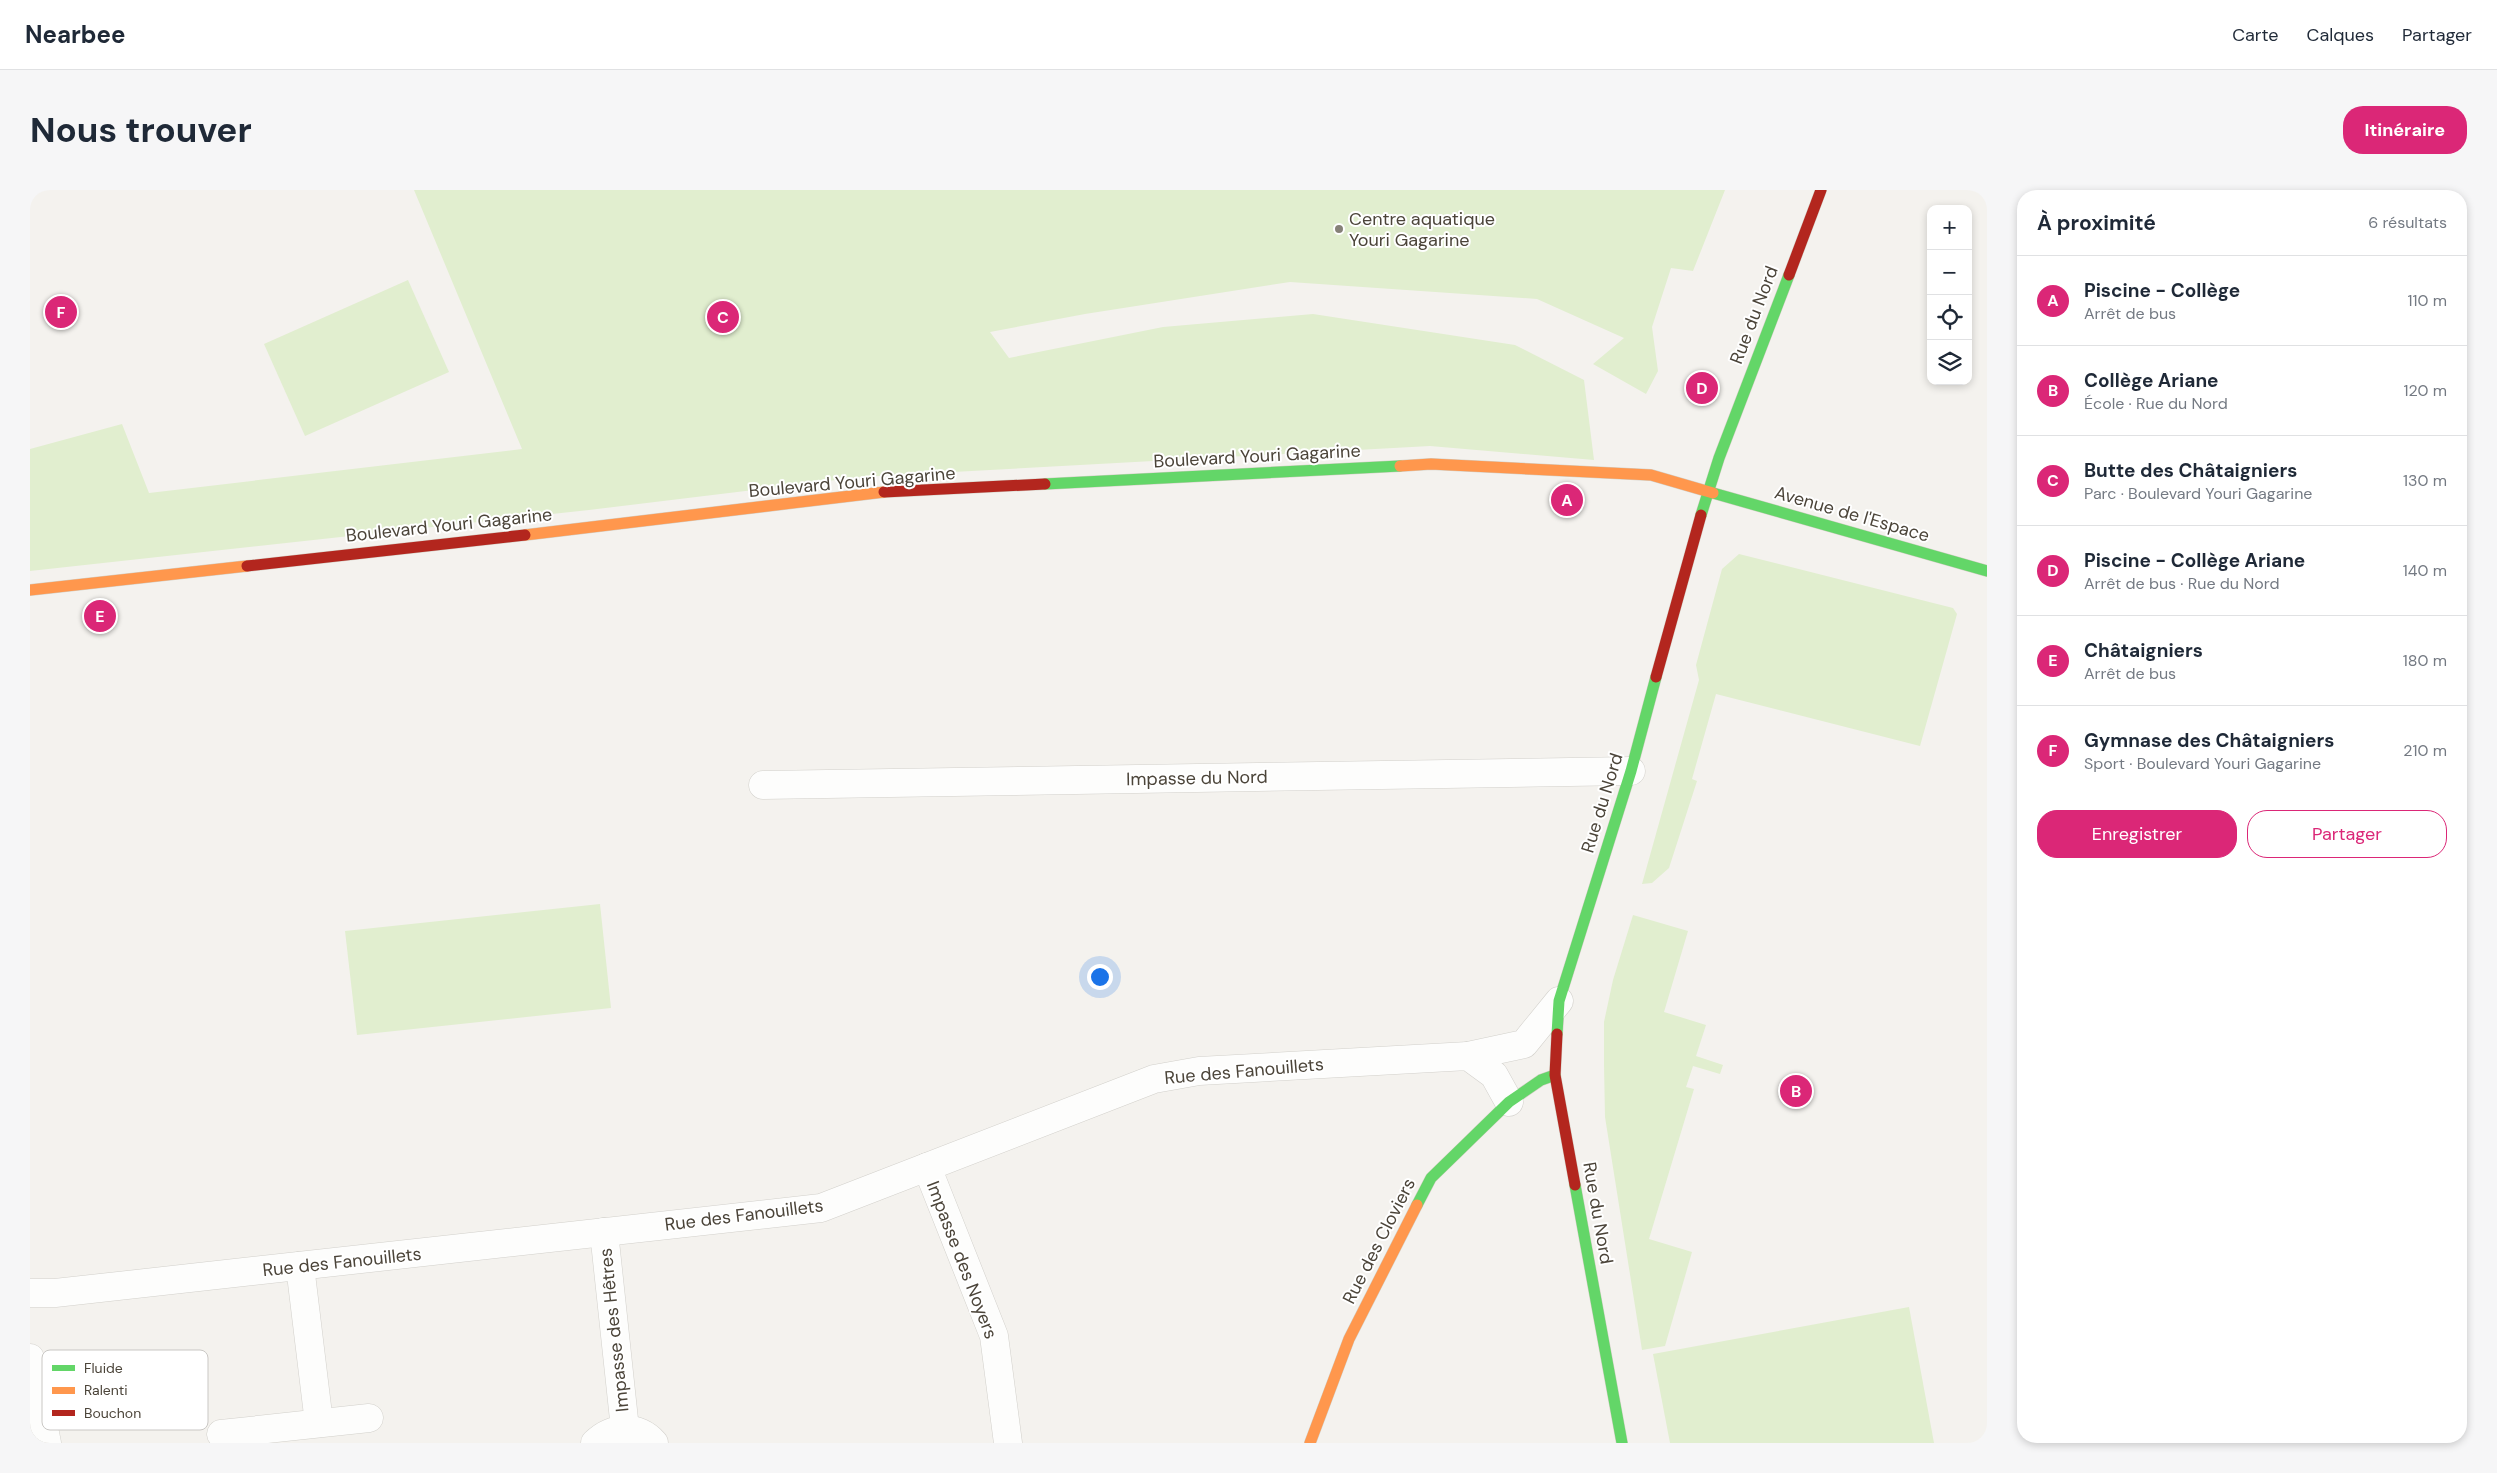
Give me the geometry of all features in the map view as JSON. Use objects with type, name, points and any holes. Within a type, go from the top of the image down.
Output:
[{"type":"street","name":"Rue du Nord","points":[[1622,1443],[1554,1075],[1559,1001],[1631,771],[1708,491],[1821,190]]},
{"type":"street","name":"Boulevard Youri Gagarine","points":[[30,590],[694,516],[874,493],[1431,464],[1651,475],[1708,491]]},
{"type":"street","name":"Avenue de l'Espace","points":[[1708,491],[1987,571]]},
{"type":"street","name":"Impasse du Nord","points":[[763,785],[1631,771]]},
{"type":"street","name":"Rue des Fanouillets","points":[[30,1294],[55,1294],[821,1208],[1154,1079],[1199,1071],[1468,1056],[1524,1044],[1559,1001]]},
{"type":"street","points":[[1468,1056],[1494,1075],[1509,1102]]},
{"type":"street","name":"Rue des Cloviers","points":[[1310,1443],[1349,1339],[1430,1178],[1509,1102],[1541,1080],[1554,1075]]},
{"type":"street","name":"Impasse des Noyers","points":[[927,1167],[994,1336],[1008,1443]]},
{"type":"street","name":"Impasse des Hêtres","points":[[604,1232],[625,1429]]},
{"type":"street","points":[[300,1266],[319,1423]]},
{"type":"street","points":[[30,1358],[42,1418]]},
{"type":"street","points":[[221,1434],[369,1418]]},
{"type":"street","name":"Impasse des Hêtres","points":[[595,1443],[612,1431],[625,1429],[638,1432],[654,1443]]},
{"type":"street","points":[[44,1430],[47,1443]]},
{"type":"green space","points":[[414,190],[1725,190],[1693,271],[1671,268],[1652,327],[1658,371],[1646,394],[1593,364],[1624,338],[1537,299],[1290,282],[1085,314],[990,332],[1009,358],[1163,327],[1313,314],[1515,345],[1584,380],[1594,460],[1430,446],[860,477],[589,510],[30,571],[30,449],[122,424],[149,493],[522,449]]},
{"type":"green space","points":[[408,280],[449,372],[305,436],[264,344]]},
{"type":"green space","points":[[1739,554],[1953,608],[1957,614],[1920,746],[1716,694],[1692,779],[1697,781],[1669,868],[1652,883],[1642,884],[1699,680],[1696,665],[1722,569]]},
{"type":"green space","points":[[600,904],[611,1008],[357,1035],[345,931]]},
{"type":"green space","points":[[1633,915],[1688,931],[1664,1012],[1706,1025],[1696,1056],[1723,1065],[1720,1074],[1693,1066],[1686,1087],[1694,1089],[1649,1239],[1692,1252],[1665,1346],[1642,1350],[1605,1117],[1604,1022],[1613,980]]},
{"type":"green space","points":[[1909,1307],[1934,1443],[1670,1443],[1653,1354]]},
{"type":"traffic: fast","points":[[1701,515],[1719,458],[1789,275]]},
{"type":"traffic: fast","points":[[1045,484],[1400,466]]},
{"type":"traffic: fast","points":[[1713,493],[1987,571]]},
{"type":"traffic: fast","points":[[1557,1034],[1559,1001],[1631,771],[1656,677]]},
{"type":"traffic: fast","points":[[1417,1205],[1431,1178],[1509,1102],[1541,1080],[1555,1075]]},
{"type":"traffic: fast","points":[[1575,1185],[1622,1443]]},
{"type":"traffic: slow","points":[[1400,466],[1431,464],[1651,475],[1713,493]]},
{"type":"traffic: slow","points":[[525,535],[884,492]]},
{"type":"traffic: slow","points":[[30,590],[247,566]]},
{"type":"traffic: slow","points":[[1310,1443],[1349,1339],[1417,1205]]},
{"type":"traffic: jam","points":[[1789,275],[1821,190]]},
{"type":"traffic: jam","points":[[884,492],[1045,484]]},
{"type":"traffic: jam","points":[[1656,677],[1701,515]]},
{"type":"traffic: jam","points":[[247,566],[525,535]]},
{"type":"traffic: jam","points":[[1557,1034],[1555,1075],[1575,1185]]},
{"type":"place","name":"Centre aquatique Youri Gagarine","points":[[1339,229]]},
{"type":"place","name":"Gymnase des Châtaigniers","points":[[61,312]]},
{"type":"place","name":"Butte des Châtaigniers","points":[[723,317]]},
{"type":"place","name":"Piscine - Collège Ariane","points":[[1702,388]]},
{"type":"place","name":"Piscine - Collège","points":[[1567,500]]},
{"type":"place","name":"Châtaigniers","points":[[100,616]]},
{"type":"place","name":"Collège Ariane","points":[[1796,1091]]}]
